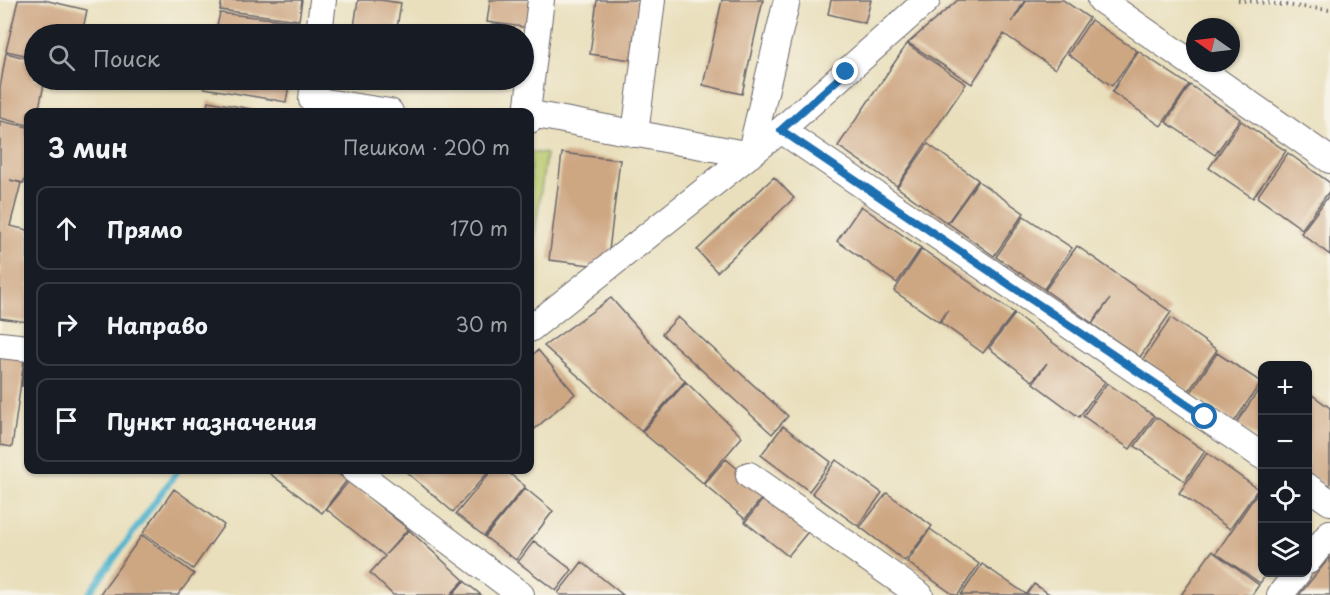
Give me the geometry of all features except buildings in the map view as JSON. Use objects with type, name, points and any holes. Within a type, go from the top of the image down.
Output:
[{"type":"street","points":[[320,24],[323,0]]},
{"type":"street","points":[[534,52],[541,0]]},
{"type":"street","points":[[635,134],[652,0]]},
{"type":"street","points":[[750,155],[787,0]]},
{"type":"street","points":[[534,326],[781,130],[927,0]]},
{"type":"street","points":[[1101,0],[1330,160]]},
{"type":"street","points":[[313,90],[312,100],[364,108]]},
{"type":"street","points":[[527,108],[529,90]]},
{"type":"street","points":[[534,117],[537,115],[750,155]]},
{"type":"street","points":[[781,130],[1258,453]]},
{"type":"street","points":[[0,345],[24,348]]},
{"type":"street","points":[[359,474],[521,595]]},
{"type":"street","points":[[749,475],[920,595]]},
{"type":"street","points":[[1312,490],[1330,502]]},
{"type":"street","points":[[1312,556],[1330,533]]},
{"type":"street","points":[[1280,595],[1295,577]]},
{"type":"path","points":[[1238,0],[1330,10]]},
{"type":"green space","points":[[534,152],[546,154],[534,241]]},
{"type":"waterway","points":[[88,595],[175,474]]},
{"type":"route","points":[[846,72],[781,130],[1205,417]]}]
